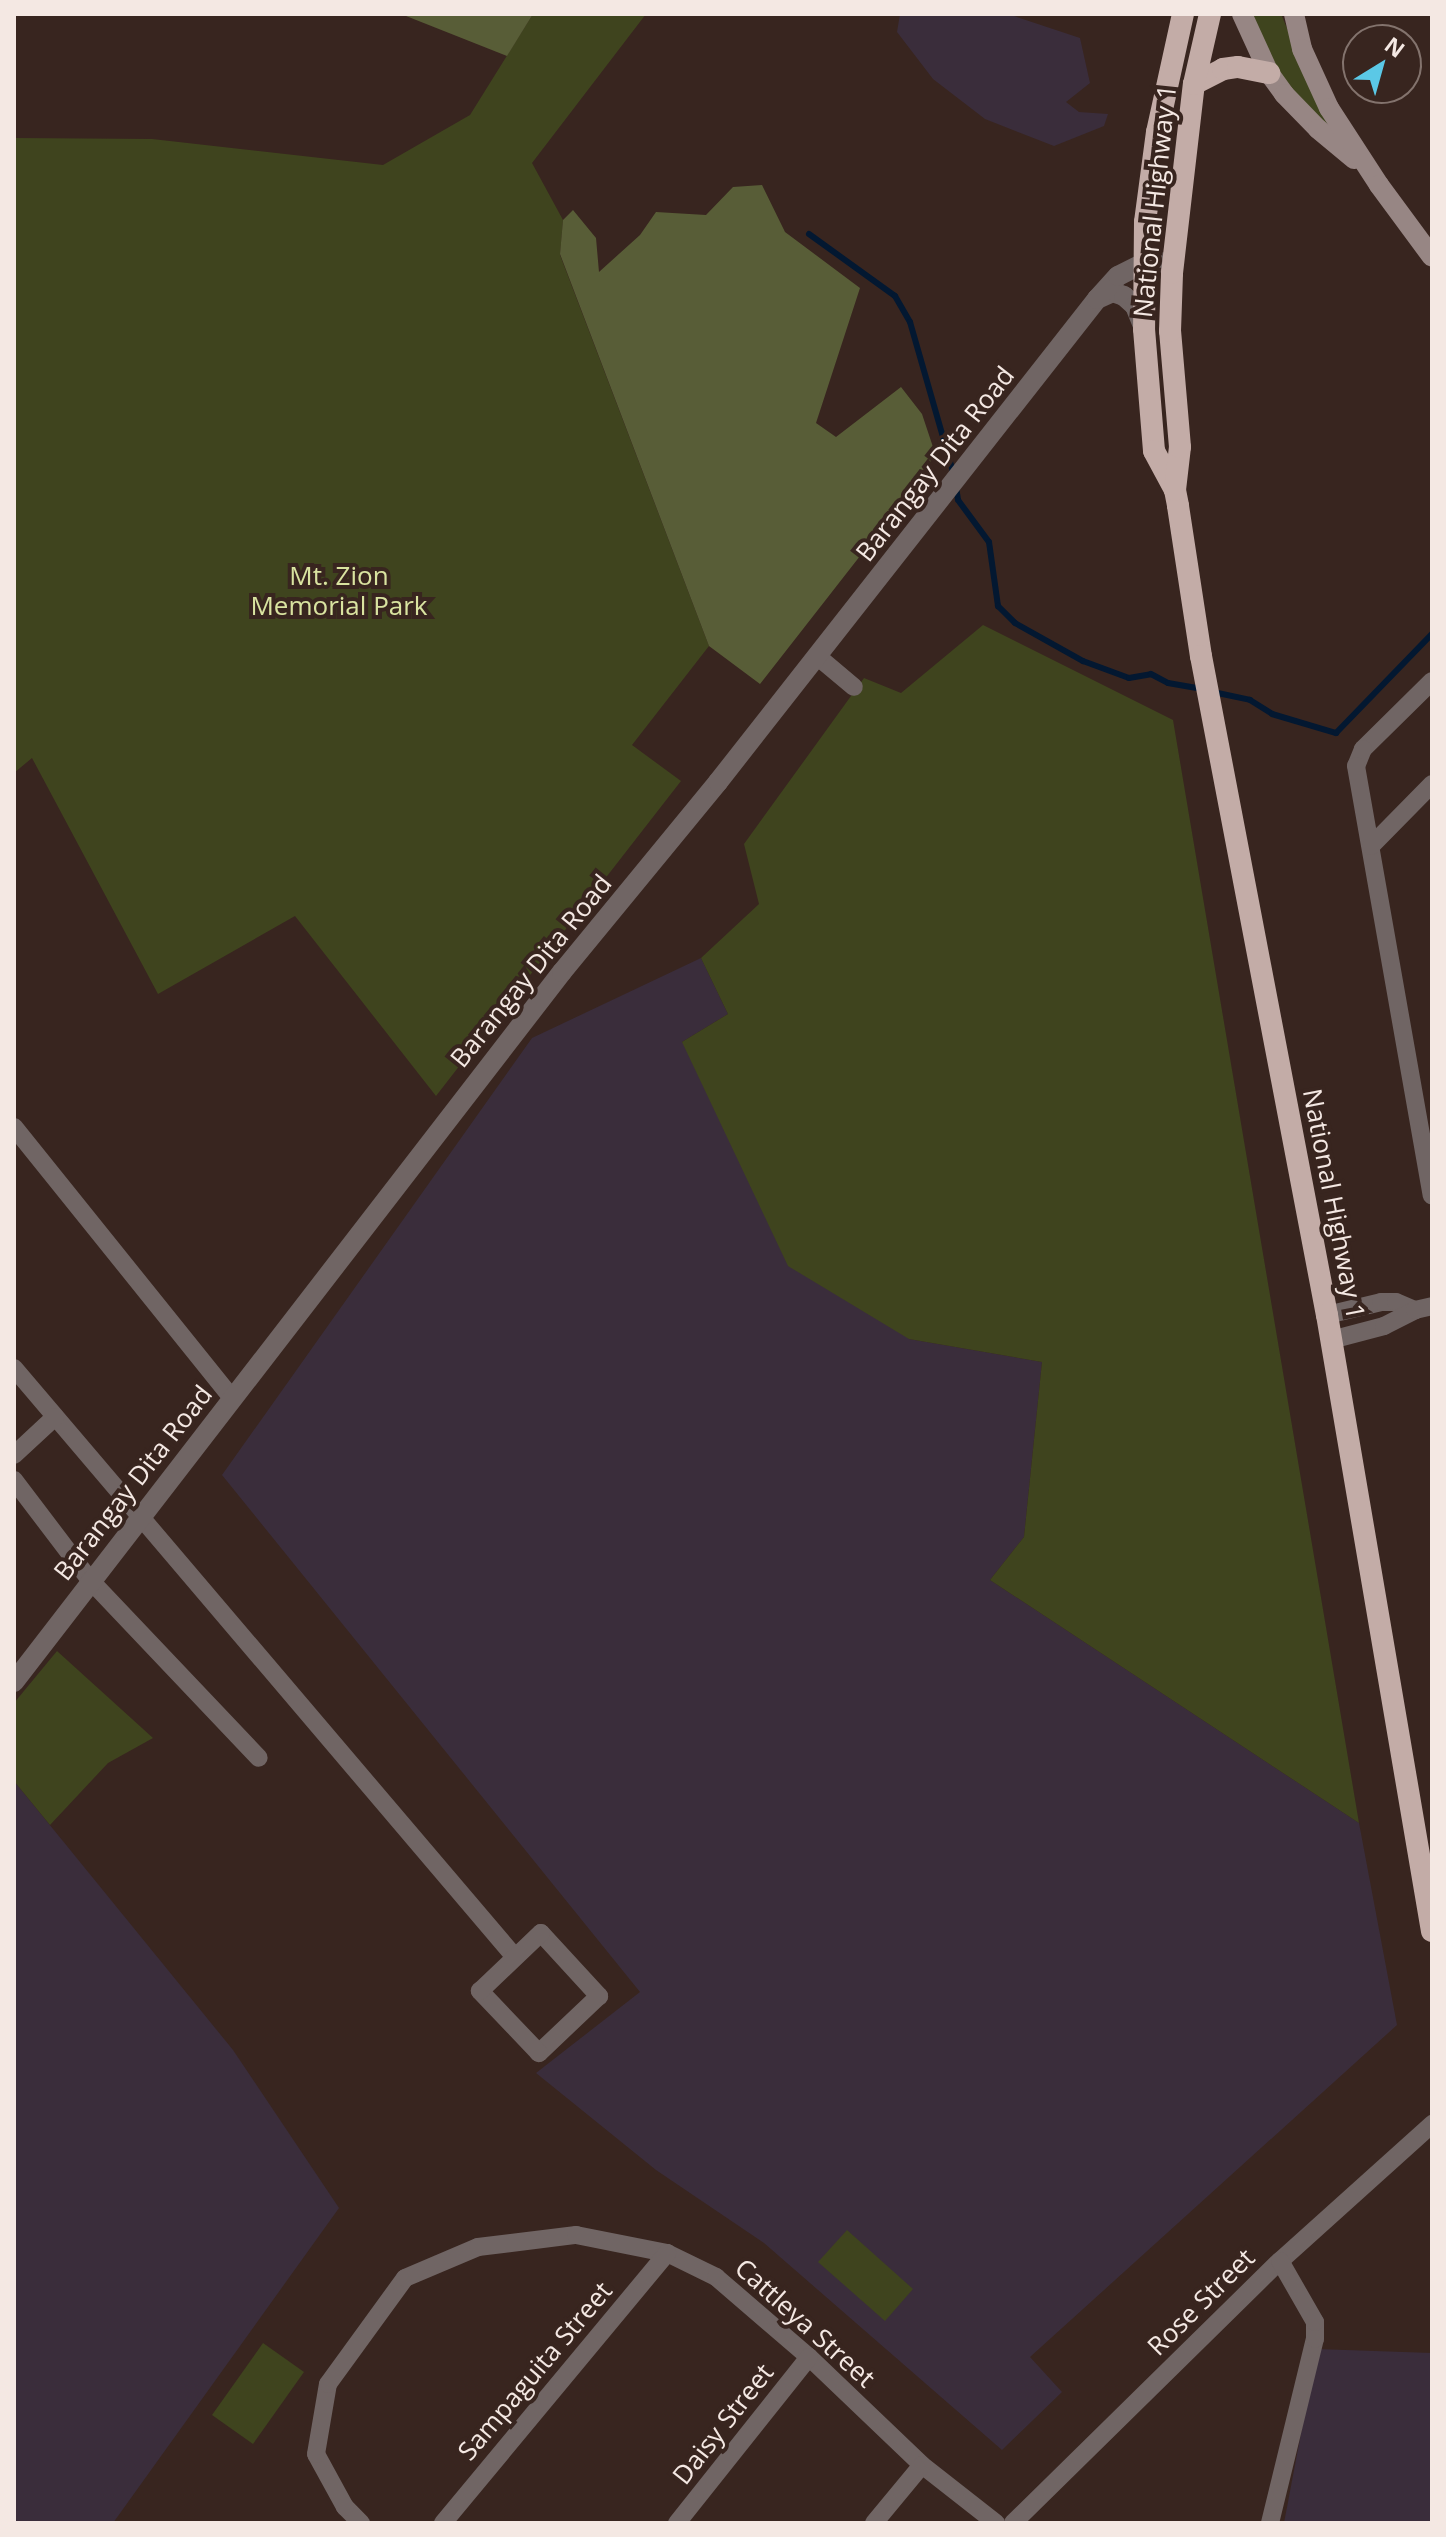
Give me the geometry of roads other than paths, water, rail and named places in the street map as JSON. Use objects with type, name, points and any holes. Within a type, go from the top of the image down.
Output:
[{"type":"highway","name":"National Highway 1","points":[[1175,490],[1154,451],[1144,329],[1143,263],[1157,132],[1183,14]]},
{"type":"highway","name":"National Highway 1","points":[[1210,14],[1194,84],[1173,262],[1170,331],[1180,447],[1175,490],[1201,656],[1327,1315],[1432,1931]]},
{"type":"highway","points":[[1194,84],[1223,69],[1238,67],[1269,73]]},
{"type":"main road","points":[[1242,14],[1269,73],[1318,129],[1369,171]]},
{"type":"main road","points":[[1294,14],[1302,49],[1329,108],[1369,171],[1432,257]]},
{"type":"street","points":[[1143,263],[1173,262]]},
{"type":"street","name":"Barangay Dita Road","points":[[14,1682],[562,972],[817,656],[1097,299],[1118,276],[1143,263]]},
{"type":"street","points":[[1097,299],[1113,292],[1124,296],[1135,306],[1144,329]]},
{"type":"street","points":[[817,656],[854,687]]},
{"type":"street","points":[[1432,681],[1363,749],[1356,766],[1432,1195]]},
{"type":"street","points":[[1371,846],[1432,784]]},
{"type":"street","points":[[14,1127],[231,1397]]},
{"type":"street","points":[[1327,1315],[1381,1302],[1423,1308]]},
{"type":"street","points":[[1331,1340],[1384,1326],[1423,1308]]},
{"type":"street","points":[[14,1368],[515,1957]]},
{"type":"street","points":[[14,1455],[55,1417]]},
{"type":"street","points":[[14,1480],[90,1580],[259,1758]]},
{"type":"street","points":[[541,1933],[599,1996],[539,2053],[480,1991],[515,1957],[541,1933]]},
{"type":"street","name":"Rose Street","points":[[1013,2523],[1280,2261],[1432,2124]]},
{"type":"street","name":"Cattleya Street","points":[[361,2523],[345,2507],[316,2454],[328,2384],[405,2278],[478,2247],[576,2235],[667,2253],[716,2277],[809,2357],[922,2465],[996,2523]]},
{"type":"street","name":"Sampaguita Street","points":[[443,2523],[667,2253]]},
{"type":"street","points":[[1270,2523],[1315,2339],[1315,2322],[1280,2261]]},
{"type":"street","name":"Daisy Street","points":[[677,2523],[809,2357]]},
{"type":"street","points":[[874,2523],[922,2465]]},
{"type":"waterway","points":[[809,234],[895,296],[910,322],[953,472]]},
{"type":"waterway","points":[[956,487],[958,500],[989,542],[998,606],[1015,623],[1083,661],[1129,678],[1151,674],[1168,683],[1202,689]]},
{"type":"waterway","points":[[1213,692],[1250,700],[1272,714],[1336,733],[1432,634]]},
{"type":"park label","name":"Mt. Zion Memorial Park","points":[[339,591]]}]
